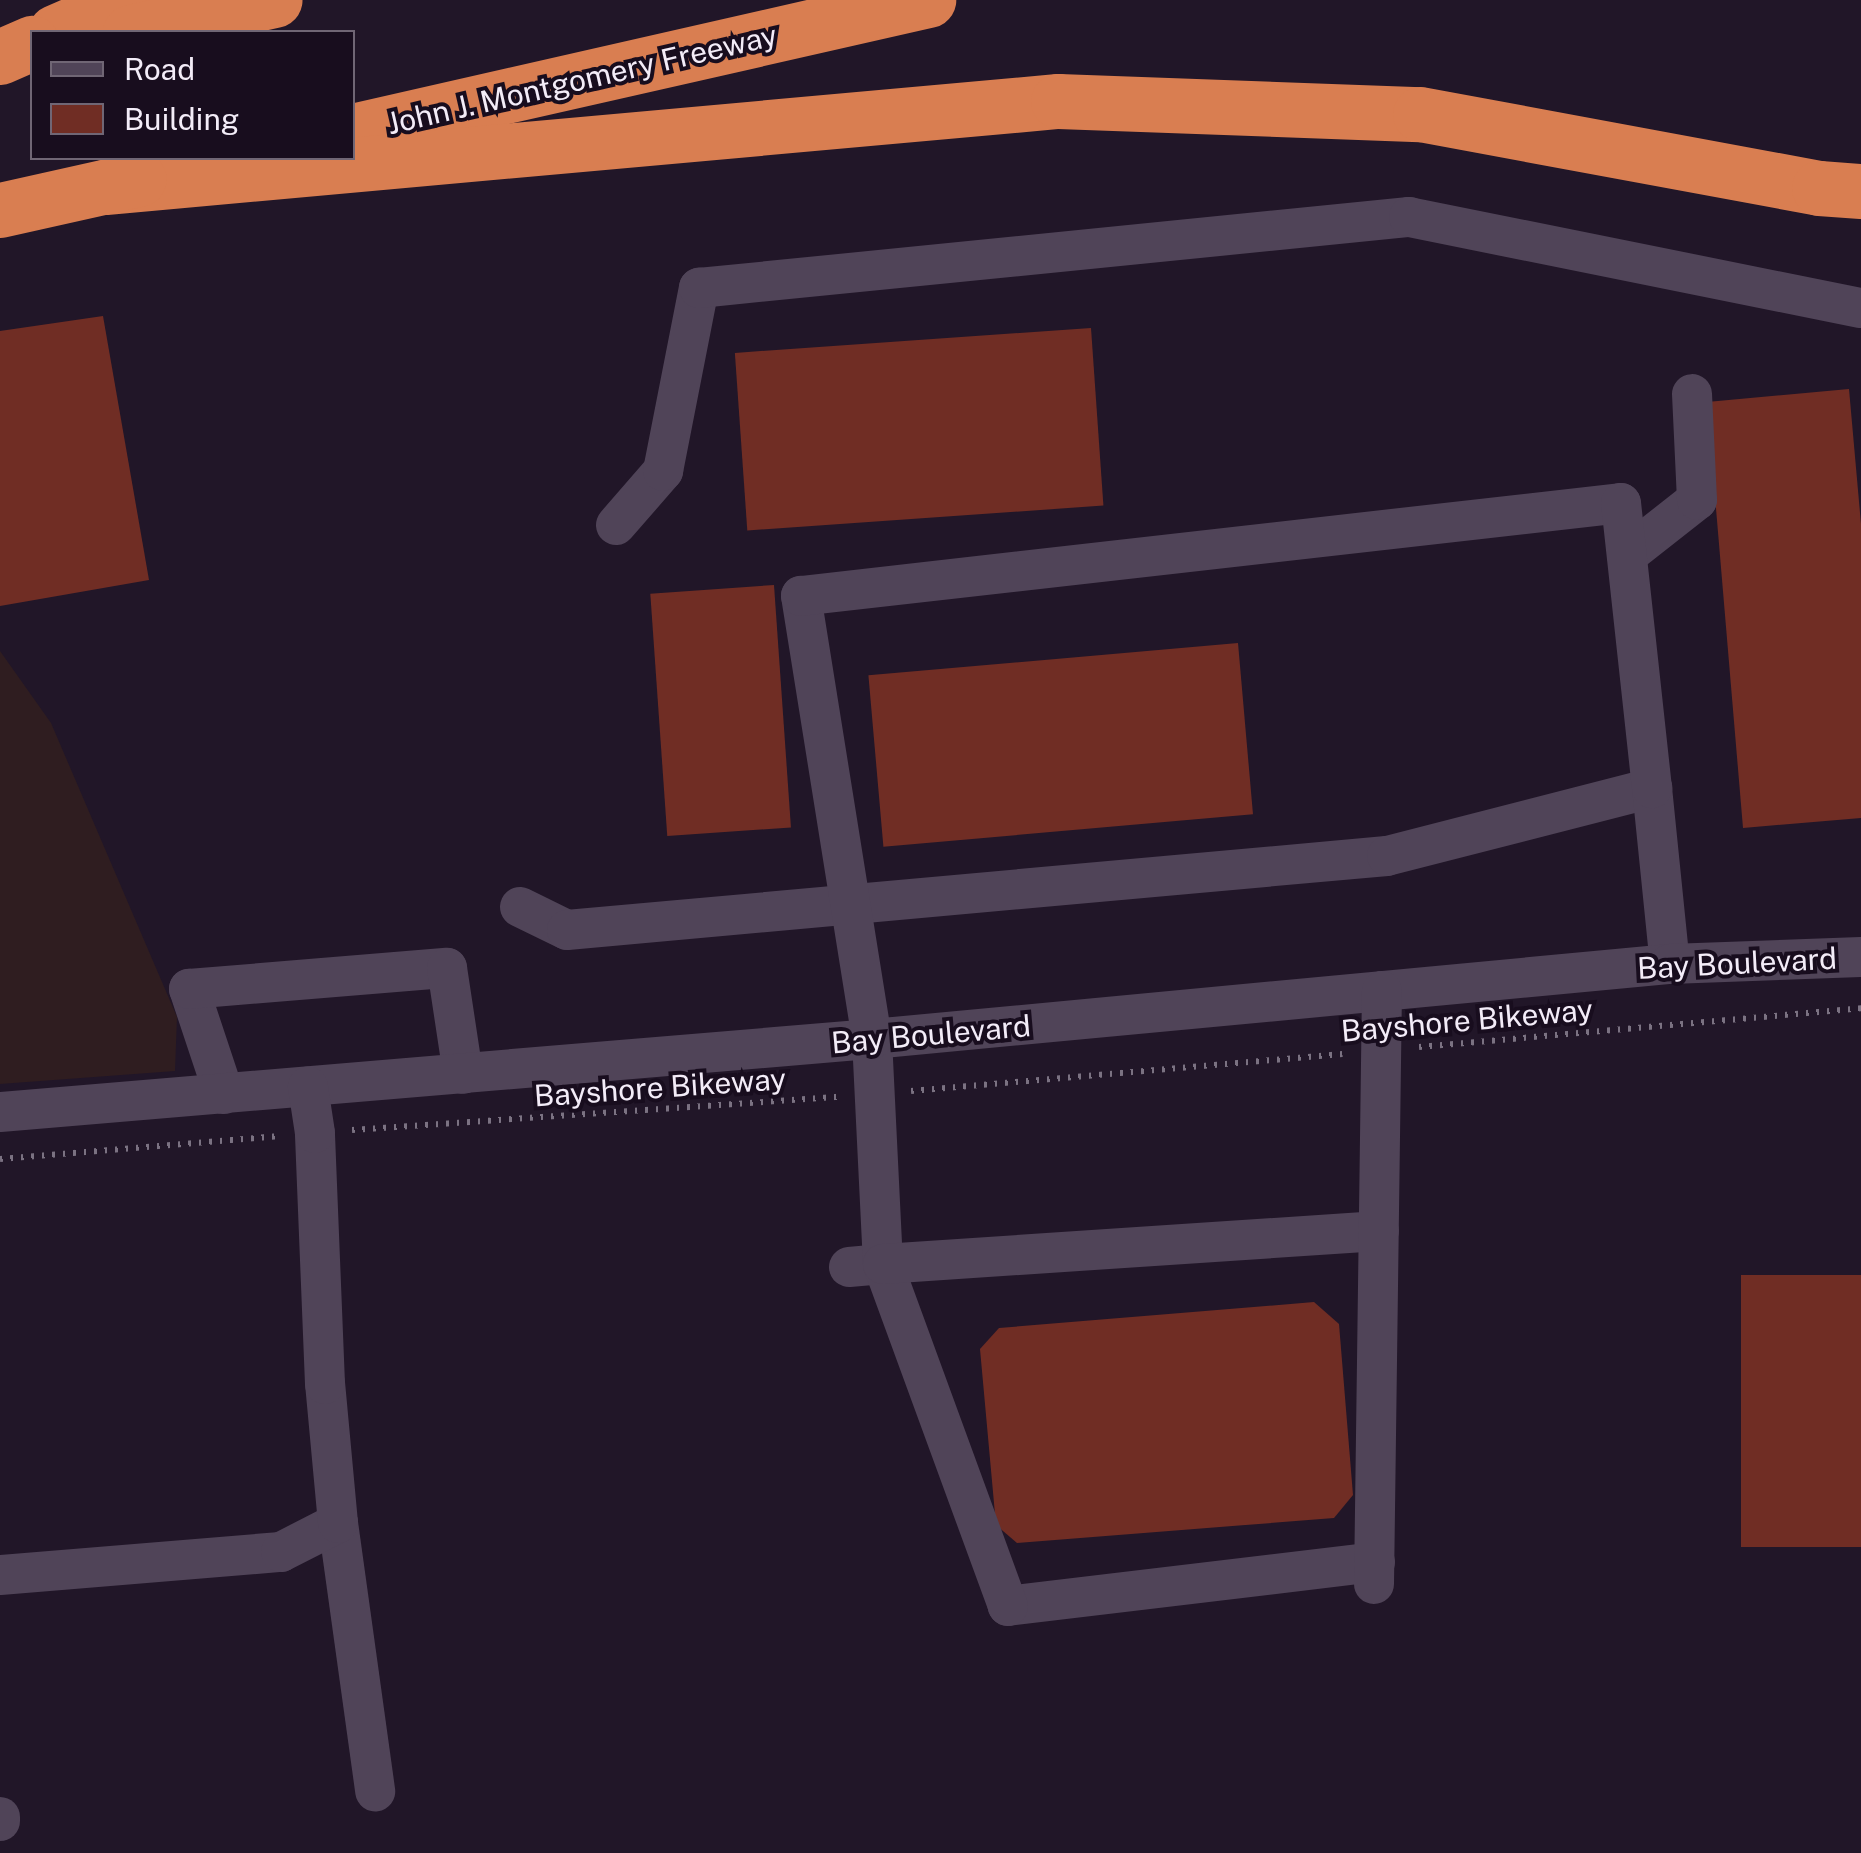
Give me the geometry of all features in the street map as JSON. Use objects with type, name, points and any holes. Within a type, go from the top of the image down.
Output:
[{"type":"highway","points":[[60,30],[128,0]]},
{"type":"highway","points":[[139,30],[274,0]]},
{"type":"highway","name":"John J. Montgomery Freeway","points":[[355,129],[928,0]]},
{"type":"highway","points":[[0,59],[30,43]]},
{"type":"highway","points":[[0,59],[30,54]]},
{"type":"highway","points":[[105,187],[1058,102],[1420,114],[1819,188],[1861,191]]},
{"type":"highway","points":[[0,210],[225,160]]},
{"type":"street","points":[[616,525],[664,471],[699,288],[1409,217],[1861,308]]},
{"type":"street","points":[[1627,556],[1696,500],[1692,394]]},
{"type":"street","points":[[1382,991],[1375,1573],[1008,1606],[866,1265],[875,1094],[872,1040],[802,596],[1622,504],[1670,964]]},
{"type":"street","points":[[520,907],[567,930],[1388,856],[1652,788]]},
{"type":"street","name":"Bay Boulevard","points":[[0,1112],[872,1040],[1670,964],[1861,957]]},
{"type":"street","points":[[224,1094],[189,989],[447,968],[463,1074]]},
{"type":"street","points":[[308,1086],[315,1133],[325,1384],[338,1524],[375,1792]]},
{"type":"street","points":[[866,1265],[1379,1231]]},
{"type":"street","points":[[0,1575],[281,1552],[338,1524]]},
{"type":"path","name":"Bayshore Bikeway","points":[[0,1159],[875,1094],[1861,1008]]},
{"type":"shaded area","points":[[0,651],[51,723],[177,1017],[175,1071],[0,1084]]},
{"type":"building","points":[[103,316],[149,580],[0,606],[0,331]]},
{"type":"building","points":[[1091,328],[1103,506],[747,530],[735,353]]},
{"type":"building","points":[[1849,389],[1861,524],[1861,818],[1743,828],[1707,402]]},
{"type":"building","points":[[774,585],[791,827],[667,836],[650,594]]},
{"type":"building","points":[[1238,643],[1253,814],[883,847],[868,675]]},
{"type":"building","points":[[1741,1275],[1861,1275],[1861,1547],[1741,1547]]},
{"type":"building","points":[[1314,1302],[1339,1324],[1353,1495],[1334,1518],[1017,1543],[996,1525],[980,1349],[999,1328]]}]
